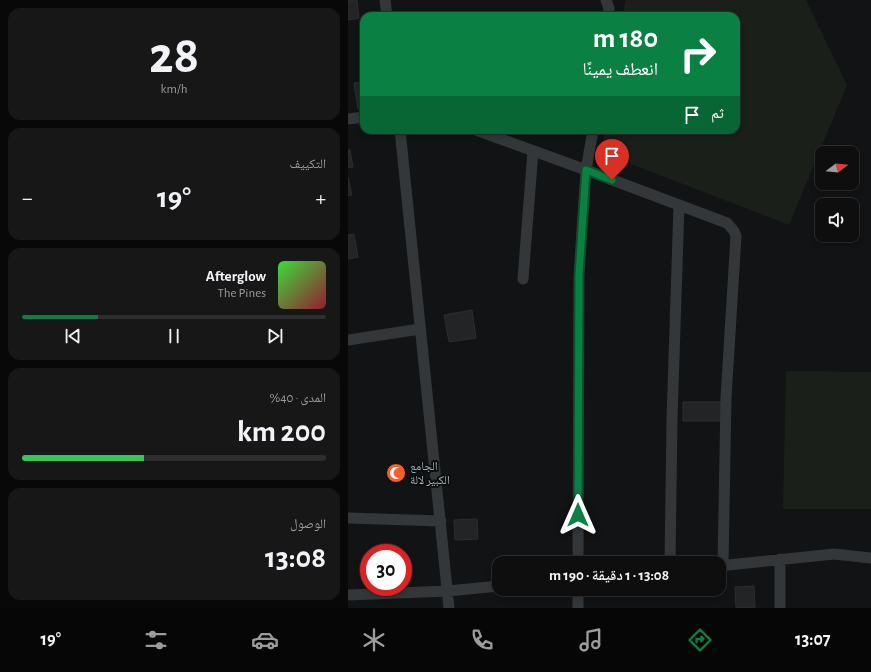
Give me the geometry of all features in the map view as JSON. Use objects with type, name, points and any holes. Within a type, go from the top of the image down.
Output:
[{"type":"street","points":[[385,0],[386,12]]},
{"type":"street","points":[[606,0],[609,8],[608,12]]},
{"type":"street","points":[[348,119],[360,118]]},
{"type":"street","points":[[400,134],[449,608]]},
{"type":"street","points":[[487,134],[727,223],[734,231],[736,236],[726,398],[721,556]]},
{"type":"street","points":[[578,556],[579,275],[586,170],[592,134]]},
{"type":"street","points":[[523,279],[533,151]]},
{"type":"street","points":[[670,556],[672,419],[679,205]]},
{"type":"street","points":[[348,340],[420,329]]},
{"type":"street","points":[[348,518],[441,521]]},
{"type":"street","points":[[726,565],[834,554],[871,558]]},
{"type":"street","points":[[780,559],[780,608]]},
{"type":"street","points":[[348,595],[448,591],[492,587]]},
{"type":"street","points":[[578,596],[578,608]]},
{"type":"shaded area","points":[[625,0],[806,0],[847,85],[822,146],[815,146],[815,162],[789,225],[602,153],[604,134],[740,134],[740,12],[624,12]]},
{"type":"shaded area","points":[[786,371],[871,372],[871,509],[783,509]]},
{"type":"building","points":[[348,0],[357,0],[359,18],[348,20]]},
{"type":"building","points":[[360,82],[360,109],[358,109],[354,83]]},
{"type":"building","points":[[348,150],[350,150],[353,167],[348,168]]},
{"type":"building","points":[[348,177],[352,195],[348,196]]},
{"type":"building","points":[[354,234],[358,257],[348,259],[348,235]]},
{"type":"building","points":[[472,310],[476,338],[449,342],[444,315]]},
{"type":"building","points":[[683,402],[721,402],[722,421],[683,421]]},
{"type":"building","points":[[477,519],[478,539],[455,540],[454,520]]},
{"type":"building","points":[[754,586],[755,608],[736,608],[735,587]]},
{"type":"place","name":"الجامع الكبير لالة","points":[[396,473]]},
{"type":"route","points":[[578,515],[579,275],[586,170],[612,180]]}]
